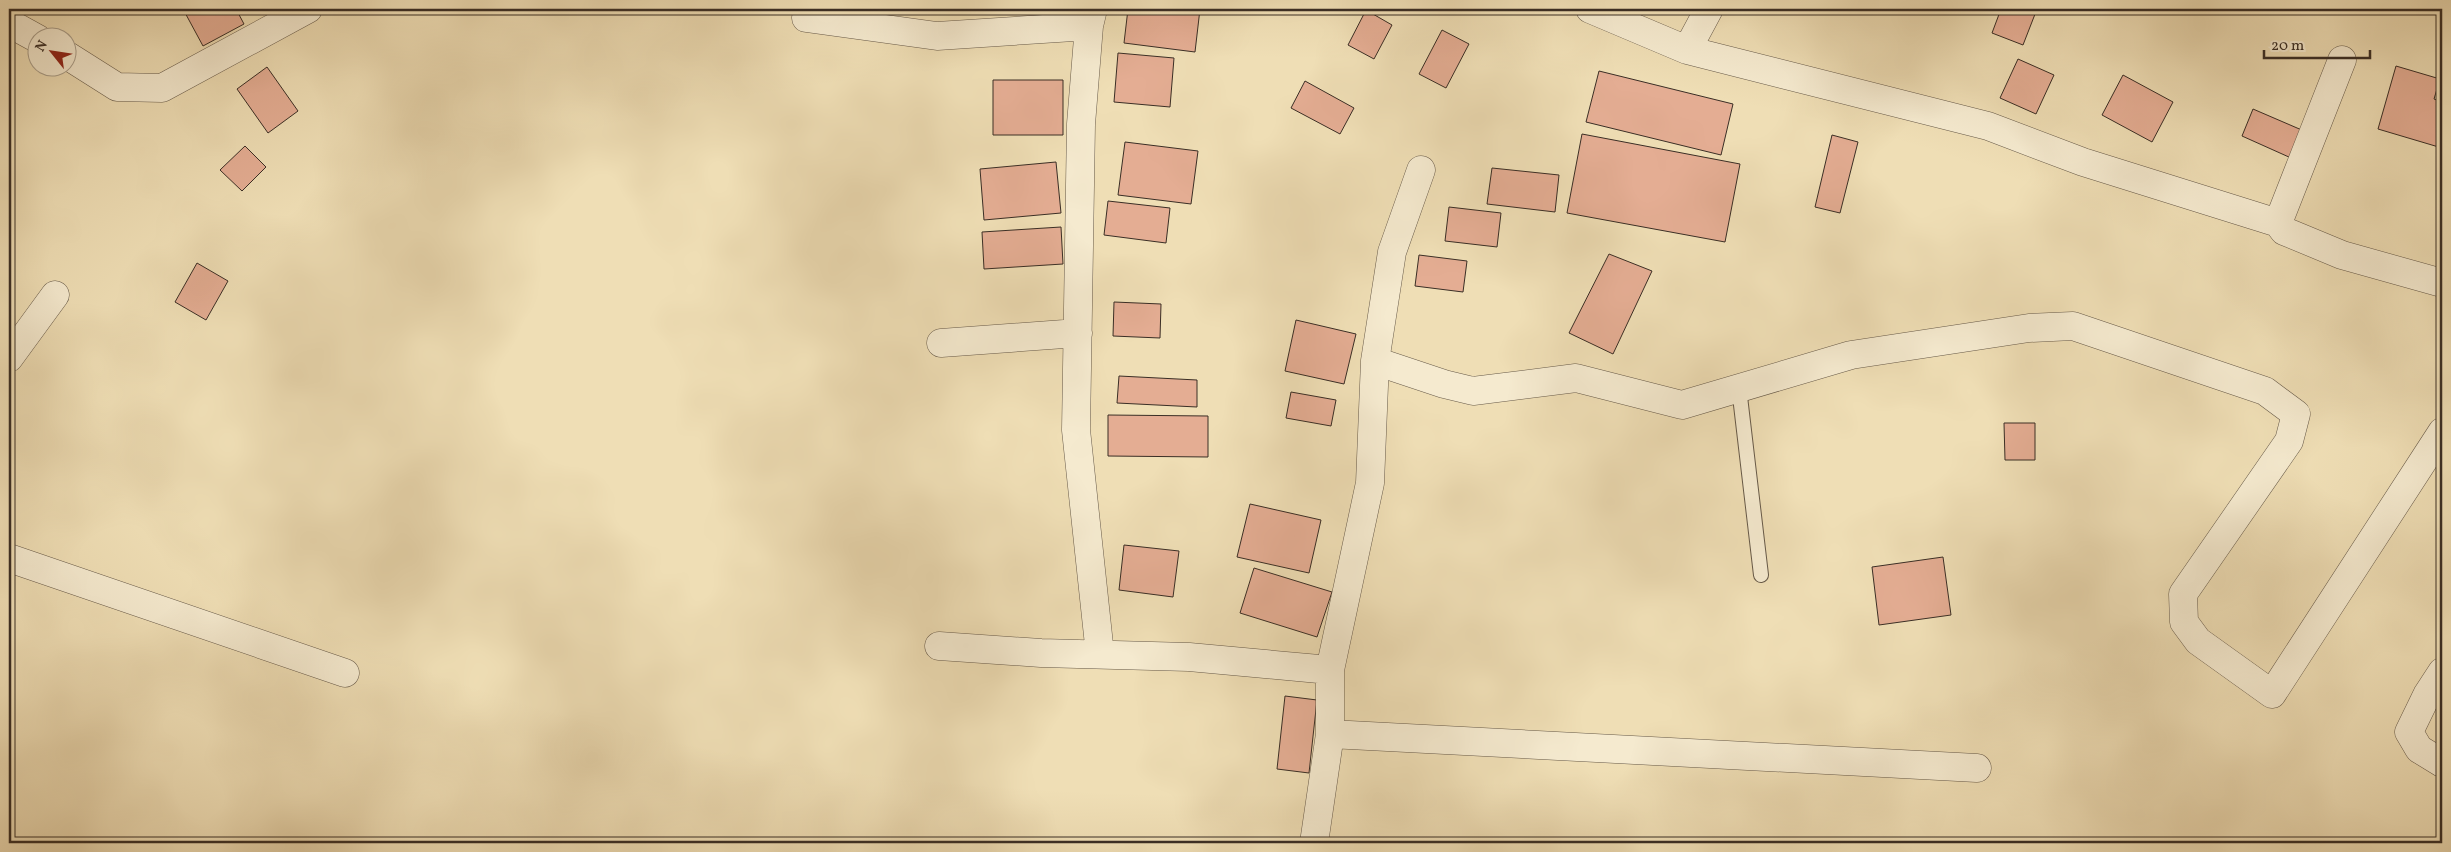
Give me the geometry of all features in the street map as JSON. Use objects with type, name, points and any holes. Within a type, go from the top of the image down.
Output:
[{"type":"street","points":[[78,62],[117,87],[162,88],[308,9]]},
{"type":"street","points":[[1590,9],[1687,50],[1988,126],[2083,162],[2278,223],[2284,231],[2342,256],[2442,283]]},
{"type":"street","points":[[1687,50],[1709,9]]},
{"type":"street","points":[[806,18],[937,36],[1091,17],[1081,124],[1076,430],[1100,654]]},
{"type":"street","points":[[9,23],[28,33]]},
{"type":"street","points":[[2278,223],[2342,60]]},
{"type":"street","points":[[1314,843],[1330,734],[1330,670],[1370,483],[1375,361],[1392,252],[1421,170]]},
{"type":"street","points":[[9,358],[55,295]]},
{"type":"street","points":[[1375,361],[1444,384],[1473,391],[1576,378],[1682,405],[1851,355],[2029,328],[2073,326],[2265,392],[2296,414],[2289,441],[2183,594],[2184,622],[2198,641],[2272,694],[2442,432]]},
{"type":"street","points":[[941,344],[1078,333]]},
{"type":"street","points":[[9,558],[345,673]]},
{"type":"street","points":[[939,646],[1189,657],[1330,670]]},
{"type":"street","points":[[2442,672],[2427,695],[2409,732],[2419,749],[2442,763]]},
{"type":"street","points":[[1330,734],[1977,768]]},
{"type":"lane","points":[[1739,388],[1761,575]]},
{"type":"building","points":[[183,9],[236,9],[244,24],[203,46]]},
{"type":"building","points":[[944,9],[979,9],[979,13],[944,11]]},
{"type":"building","points":[[1128,9],[1200,9],[1195,52],[1124,43]]},
{"type":"building","points":[[2001,9],[2037,9],[2023,45],[1992,33]]},
{"type":"building","points":[[1366,10],[1392,25],[1374,59],[1348,45]]},
{"type":"building","points":[[1442,30],[1469,44],[1446,88],[1419,74]]},
{"type":"building","points":[[1118,53],[1174,58],[1170,107],[1114,102]]},
{"type":"building","points":[[2018,59],[2054,75],[2036,114],[2000,98]]},
{"type":"building","points":[[2396,66],[2440,79],[2434,99],[2442,102],[2442,148],[2378,129]]},
{"type":"building","points":[[267,67],[298,111],[268,133],[237,89]]},
{"type":"building","points":[[1599,71],[1733,104],[1721,155],[1586,122]]},
{"type":"building","points":[[2123,75],[2173,102],[2152,142],[2102,115]]},
{"type":"building","points":[[993,80],[1063,80],[1063,135],[993,135]]},
{"type":"building","points":[[1305,81],[1354,108],[1340,134],[1291,108]]},
{"type":"building","points":[[2253,109],[2311,134],[2300,162],[2242,136]]},
{"type":"building","points":[[1582,134],[1740,164],[1725,242],[1567,213]]},
{"type":"building","points":[[1832,135],[1858,142],[1840,213],[1815,207]]},
{"type":"building","points":[[1125,142],[1198,151],[1191,204],[1118,195]]},
{"type":"building","points":[[245,146],[266,167],[242,191],[220,170]]},
{"type":"building","points":[[1056,162],[1061,213],[984,220],[980,169]]},
{"type":"building","points":[[1492,168],[1559,175],[1555,212],[1487,204]]},
{"type":"building","points":[[1108,201],[1170,208],[1166,243],[1104,235]]},
{"type":"building","points":[[1449,207],[1501,213],[1497,247],[1445,241]]},
{"type":"building","points":[[1061,227],[1063,264],[984,269],[982,232]]},
{"type":"building","points":[[1609,254],[1652,271],[1613,354],[1569,333]]},
{"type":"building","points":[[1419,255],[1467,261],[1463,292],[1415,286]]},
{"type":"building","points":[[197,263],[228,281],[206,320],[175,302]]},
{"type":"building","points":[[1114,302],[1161,304],[1160,338],[1113,336]]},
{"type":"building","points":[[1296,320],[1356,334],[1344,384],[1285,371]]},
{"type":"building","points":[[1119,376],[1197,380],[1197,407],[1117,403]]},
{"type":"building","points":[[1291,392],[1336,400],[1331,426],[1286,418]]},
{"type":"building","points":[[1108,415],[1208,416],[1208,457],[1108,456]]},
{"type":"building","points":[[2004,423],[2035,423],[2035,460],[2005,460]]},
{"type":"building","points":[[1250,504],[1321,520],[1309,573],[1237,557]]},
{"type":"building","points":[[1124,545],[1179,551],[1173,597],[1119,590]]},
{"type":"building","points":[[1943,557],[1951,615],[1879,625],[1872,567]]},
{"type":"building","points":[[1254,568],[1332,592],[1317,637],[1240,613]]},
{"type":"building","points":[[1285,696],[1317,700],[1309,773],[1277,769]]}]
